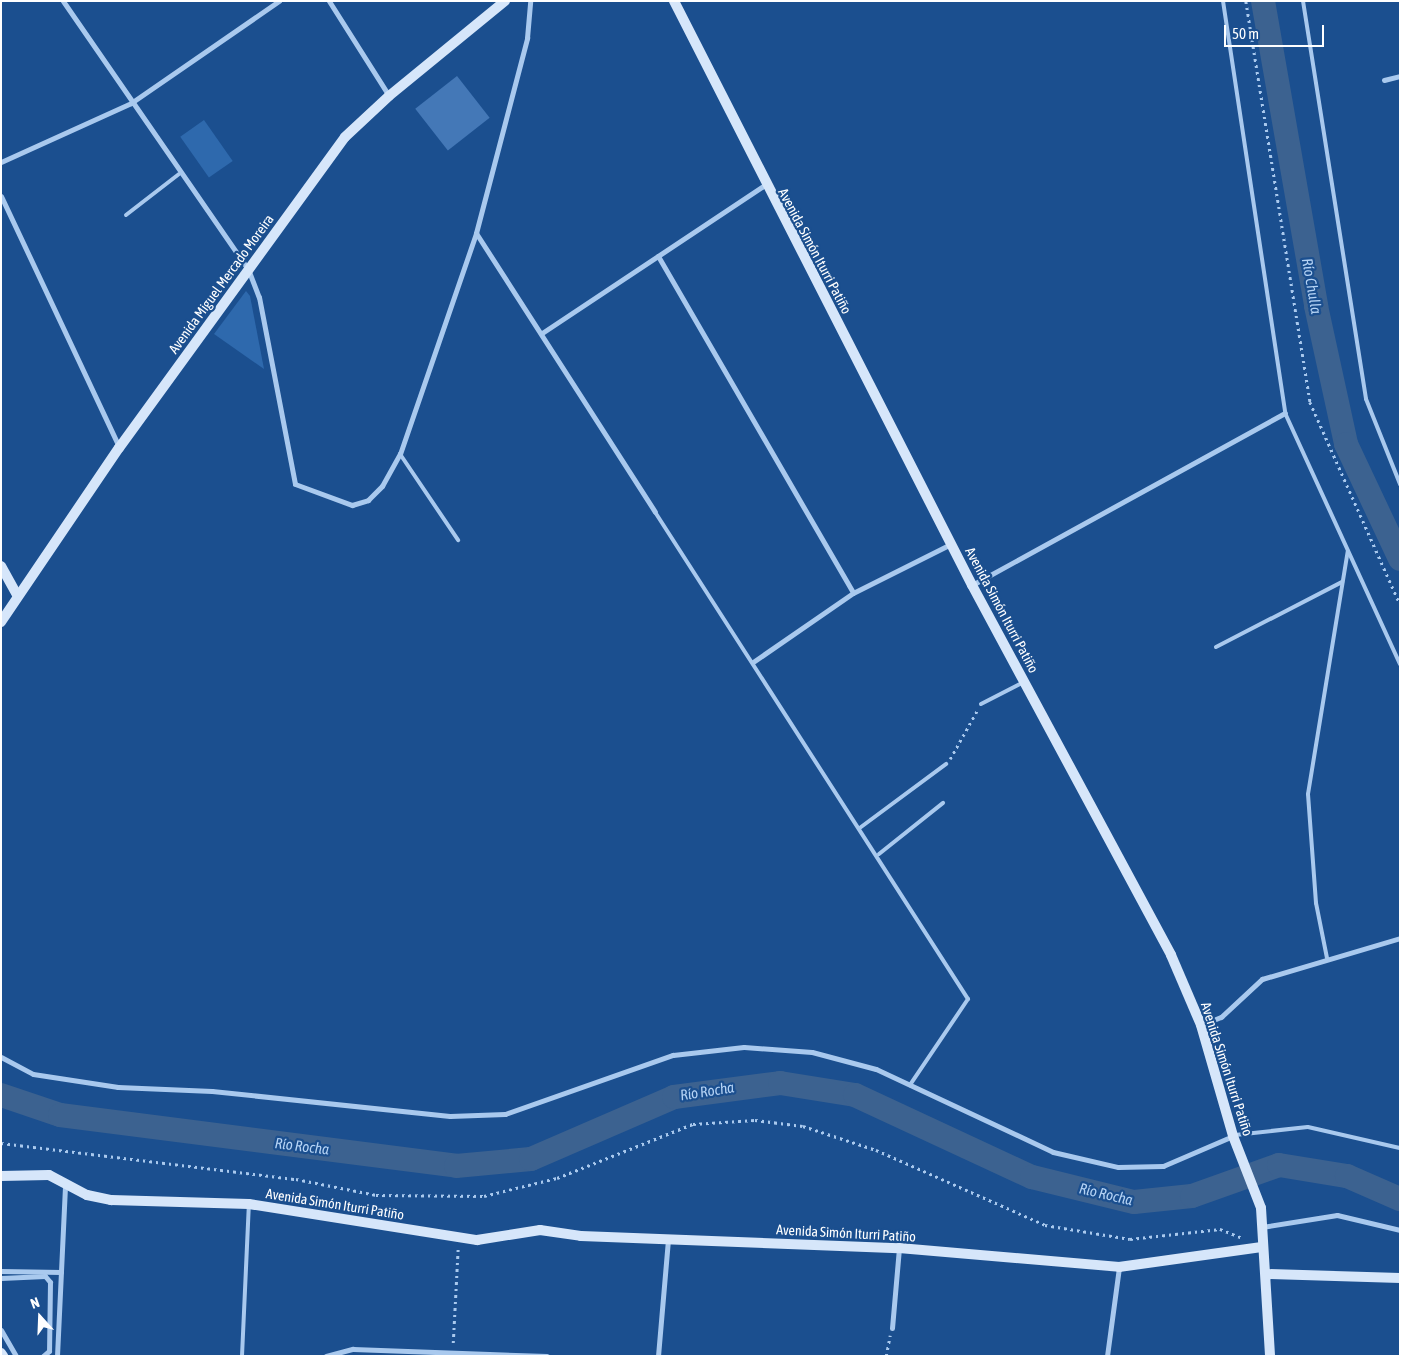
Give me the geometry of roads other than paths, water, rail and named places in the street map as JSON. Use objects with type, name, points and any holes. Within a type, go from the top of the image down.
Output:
[{"type":"street","points":[[62,1],[179,174],[248,270],[259,297],[295,484],[352,505],[368,500],[382,486],[400,454],[476,233],[527,38],[530,1]]},
{"type":"street","points":[[1,162],[131,103],[279,1]]},
{"type":"street","points":[[329,1],[389,96]]},
{"type":"street","name":"Avenida Miguel Mercado Moreira","points":[[1,622],[17,595],[120,448],[345,138],[389,96],[505,1]]},
{"type":"street","name":"Avenida Simón Iturri Patiño","points":[[674,1],[765,185],[972,585],[1171,955],[1201,1025],[1233,1136],[1261,1208],[1262,1247],[1267,1274],[1270,1356]]},
{"type":"street","points":[[1384,80],[1400,76]]},
{"type":"street","points":[[542,333],[765,185]]},
{"type":"street","points":[[1,196],[120,448]]},
{"type":"street","points":[[476,233],[542,333],[654,512]]},
{"type":"street","points":[[658,256],[853,593]]},
{"type":"street","points":[[972,585],[1285,413]]},
{"type":"street","points":[[753,662],[853,593],[952,544]]},
{"type":"street","points":[[1,566],[17,595]]},
{"type":"street","points":[[1201,1025],[1221,1018],[1262,978],[1400,938]]},
{"type":"street","points":[[1,1058],[33,1074],[118,1086],[450,1116],[505,1114],[674,1055],[711,1047],[812,1052],[876,1069],[1053,1152],[1118,1167],[1163,1166],[1233,1136]]},
{"type":"street","name":"Avenida Simón Iturri Patiño","points":[[1,1176],[50,1176],[65,1181],[87,1195],[111,1200],[250,1204],[459,1238],[503,1239],[540,1230],[668,1240],[900,1248],[1119,1267],[1262,1247]]},
{"type":"street","points":[[57,1356],[65,1181]]},
{"type":"street","points":[[1262,1227],[1337,1215],[1400,1230]]},
{"type":"street","points":[[658,1356],[668,1240]]},
{"type":"street","points":[[892,1328],[900,1248]]},
{"type":"street","points":[[1106,1356],[1119,1267]]},
{"type":"street","points":[[1,1271],[61,1272]]},
{"type":"street","points":[[1267,1274],[1356,1273],[1400,1278]]},
{"type":"street","points":[[1,1278],[45,1276],[50,1282],[49,1351],[43,1356]]},
{"type":"street","points":[[1,1330],[16,1356]]},
{"type":"street","points":[[326,1356],[353,1349],[547,1356]]},
{"type":"lane","points":[[1223,1],[1285,413],[1400,664]]},
{"type":"lane","points":[[1303,1],[1366,399],[1400,484]]},
{"type":"lane","points":[[126,214],[179,174]]},
{"type":"lane","points":[[400,454],[458,540]]},
{"type":"lane","points":[[654,512],[879,854],[968,999],[910,1085]]},
{"type":"lane","points":[[1327,958],[1314,894],[1308,794],[1348,551]]},
{"type":"lane","points":[[1216,647],[1342,582]]},
{"type":"lane","points":[[981,704],[1024,682]]},
{"type":"lane","points":[[861,827],[946,764]]},
{"type":"lane","points":[[879,854],[943,803]]},
{"type":"lane","points":[[1233,1136],[1308,1127],[1400,1148]]},
{"type":"lane","points":[[242,1356],[250,1204]]},
{"type":"waterway","name":"Río Chulla","points":[[1263,1],[1316,306],[1346,444],[1400,559]]},
{"type":"waterway","name":"Río Rocha","points":[[1,1095],[60,1115],[456,1166],[531,1159],[674,1097],[780,1083],[855,1095],[1032,1177],[1134,1202],[1192,1196],[1279,1165],[1347,1176],[1400,1199]]}]
